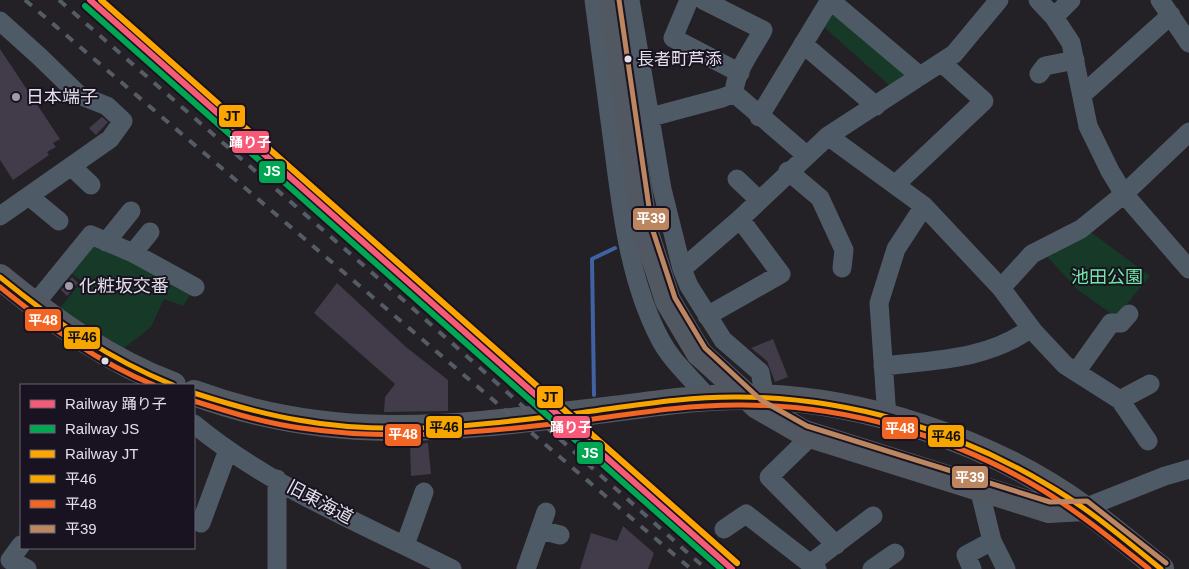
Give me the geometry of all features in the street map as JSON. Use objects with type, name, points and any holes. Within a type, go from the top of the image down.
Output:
[{"type":"highway","points":[[611,0],[629,131],[648,239],[668,301],[699,353],[757,406],[807,434],[1048,510],[1084,508]]},
{"type":"highway","points":[[0,277],[34,305],[74,333],[163,384]]},
{"type":"highway","points":[[195,393],[236,408],[284,419],[385,430],[476,425],[708,398],[764,398],[828,404],[887,418],[961,442],[1014,466],[1084,508],[1161,569]]},
{"type":"street","points":[[594,0],[622,211],[637,277],[660,340],[682,370],[708,398]]},
{"type":"street","points":[[630,0],[662,189],[682,269],[707,316],[723,340],[760,372],[764,398]]},
{"type":"street","points":[[689,0],[673,38],[740,73]]},
{"type":"street","points":[[702,0],[762,30],[734,85],[734,92],[806,155]]},
{"type":"street","points":[[760,116],[830,0],[920,76]]},
{"type":"street","points":[[682,269],[740,219],[788,171],[828,136],[954,54],[999,0]]},
{"type":"street","points":[[1038,0],[1054,17],[1071,43],[1088,126],[1124,194],[1189,269]]},
{"type":"street","points":[[1054,17],[1071,0]]},
{"type":"street","points":[[1082,95],[1183,28],[1160,0]]},
{"type":"street","points":[[0,21],[40,56],[79,96],[107,106],[123,121],[110,139],[30,197],[0,216]]},
{"type":"street","points":[[803,44],[876,106]]},
{"type":"street","points":[[1040,74],[1045,66],[1075,60]]},
{"type":"street","points":[[896,184],[984,101],[942,63]]},
{"type":"street","points":[[651,117],[722,98],[734,92]]},
{"type":"street","points":[[1001,288],[1032,254],[1081,229],[1124,194],[1189,132]]},
{"type":"street","points":[[828,136],[924,206],[1001,288],[1031,328],[1065,365],[1120,400],[1148,441]]},
{"type":"street","points":[[72,167],[91,185]]},
{"type":"street","points":[[788,171],[820,198],[838,222],[844,250],[842,268]]},
{"type":"street","points":[[737,179],[759,200]]},
{"type":"street","points":[[30,197],[59,221]]},
{"type":"street","points":[[887,418],[879,303],[896,249],[924,206]]},
{"type":"street","points":[[106,242],[131,211]]},
{"type":"street","points":[[707,316],[781,274],[740,219]]},
{"type":"street","points":[[133,253],[150,232]]},
{"type":"street","points":[[34,305],[91,236],[133,253],[195,287]]},
{"type":"street","points":[[1076,372],[1111,324],[1121,323],[1129,314]]},
{"type":"street","points":[[883,366],[933,360],[994,349],[1013,341],[1031,328]]},
{"type":"street","points":[[1120,400],[1150,384]]},
{"type":"street","name":"旧東海道","points":[[195,425],[228,450],[333,511],[452,569]]},
{"type":"street","points":[[807,434],[769,477],[836,545]]},
{"type":"street","points":[[200,524],[228,450]]},
{"type":"street","points":[[1084,508],[1165,476],[1189,469]]},
{"type":"street","points":[[277,479],[278,569]]},
{"type":"street","points":[[979,488],[992,541],[1006,569]]},
{"type":"street","points":[[405,545],[424,492]]},
{"type":"street","points":[[526,569],[546,512]]},
{"type":"street","points":[[724,529],[746,514],[814,566],[836,545],[873,516]]},
{"type":"street","points":[[541,530],[560,535]]},
{"type":"street","points":[[972,569],[966,555],[992,541]]},
{"type":"street","points":[[872,569],[895,553]]},
{"type":"street","points":[[9,556],[27,569]]},
{"type":"green space","points":[[830,0],[920,76],[897,92],[817,21]]},
{"type":"green space","name":"池田公園","points":[[1084,227],[1150,276],[1116,317],[1078,290],[1041,250]]},
{"type":"green space","points":[[91,235],[195,287],[183,306],[164,299],[151,327],[123,349],[59,309],[82,281],[64,268]]},
{"type":"building","name":"日本端子","points":[[0,49],[60,139],[53,143],[56,147],[47,152],[49,155],[13,180],[0,160]]},
{"type":"building","points":[[102,117],[108,122],[96,135],[89,128]]},
{"type":"building","name":"化粧坂交番","points":[[72,277],[78,283],[67,296],[61,290]]},
{"type":"building","points":[[337,283],[406,347],[448,380],[448,411],[384,412],[385,397],[395,384],[314,313]]},
{"type":"building","points":[[773,339],[788,377],[775,382],[767,361],[751,348]]},
{"type":"building","points":[[428,443],[431,474],[411,476],[410,445]]},
{"type":"building","points":[[623,526],[654,553],[648,569],[580,569],[591,533],[617,541]]},
{"type":"waterway","points":[[594,395],[592,259],[615,248]]},
{"type":"railway","points":[[25,0],[691,569]]},
{"type":"railway","points":[[59,0],[409,305],[706,569]]},
{"type":"rail line","name":"踊り子","points":[[90,0],[732,569]]},
{"type":"rail line","name":"JT","points":[[101,0],[737,563]]},
{"type":"rail line","name":"JS","points":[[85,6],[721,569]]},
{"type":"transit line","name":"平39","points":[[619,0],[652,228],[675,298],[705,348],[761,400],[807,426],[1050,502],[1087,501],[1166,563]]},
{"type":"transit line","name":"平46","points":[[0,277],[41,309],[83,338],[149,375],[171,384]]},
{"type":"transit line","name":"平48","points":[[0,287],[73,342],[112,365],[152,384]]},
{"type":"transit line","name":"平46","points":[[195,393],[285,418],[363,428],[463,426],[673,400],[718,397],[780,399],[860,410],[899,420],[937,433],[975,447],[1011,465],[1076,503],[1161,569]]},
{"type":"transit line","name":"平48","points":[[195,401],[247,417],[287,426],[334,432],[399,435],[497,430],[715,405],[777,406],[857,417],[935,439],[1009,471],[1071,509],[1149,569]]},
{"type":"place","name":"長者町芦添","points":[[628,59]]},
{"type":"place","name":"日本端子","points":[[16,97]]},
{"type":"place","name":"化粧坂交番","points":[[69,286]]}]
